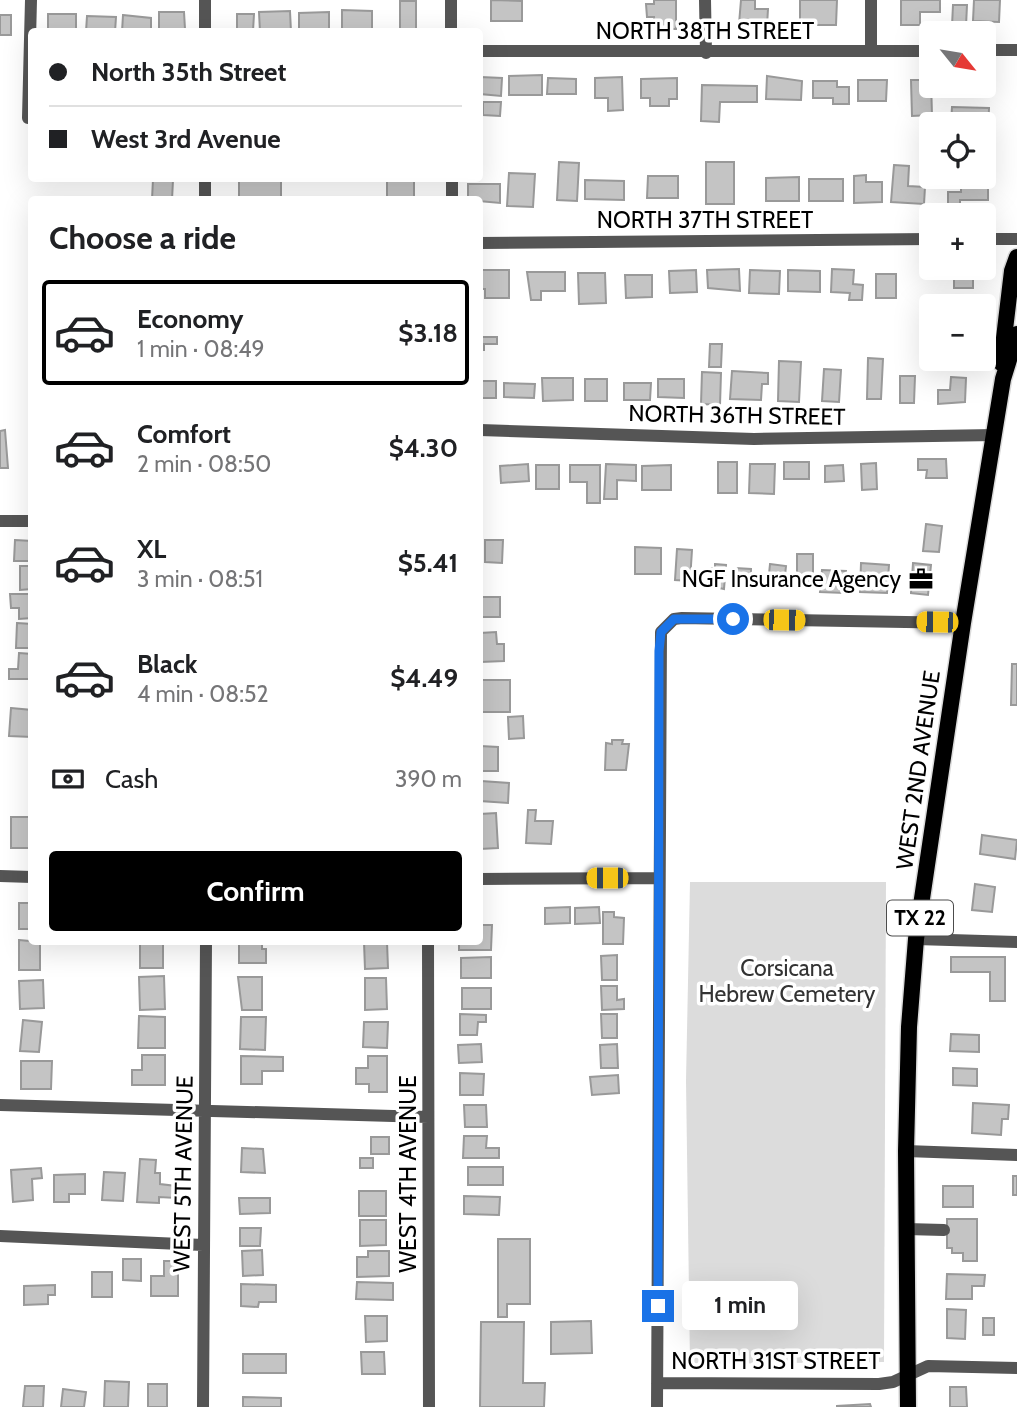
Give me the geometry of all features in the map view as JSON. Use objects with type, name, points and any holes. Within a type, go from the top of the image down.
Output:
[{"type":"main road","points":[[1003,379],[1000,359],[1012,271],[1017,257]]},
{"type":"main road","name":"TX 22","points":[[995,435],[1003,379],[1017,334]]},
{"type":"main road","name":"WEST 2ND AVENUE","points":[[908,1407],[906,1151],[909,1027],[916,939],[963,623],[995,435]]},
{"type":"street","points":[[30,28],[31,0]]},
{"type":"street","points":[[205,0],[205,28]]},
{"type":"street","points":[[451,0],[451,28]]},
{"type":"street","points":[[705,0],[706,53]]},
{"type":"street","points":[[871,0],[871,51]]},
{"type":"street","points":[[996,50],[1017,50]]},
{"type":"street","name":"NORTH 38TH STREET","points":[[483,51],[919,51]]},
{"type":"street","name":"NORTH 37TH STREET","points":[[483,243],[919,239]]},
{"type":"street","points":[[996,239],[1017,239]]},
{"type":"street","name":"NORTH 36TH STREET","points":[[483,430],[754,439],[995,435]]},
{"type":"street","points":[[0,521],[28,521]]},
{"type":"street","points":[[657,1407],[661,632],[674,619],[963,623]]},
{"type":"street","points":[[0,876],[28,877]]},
{"type":"street","points":[[483,879],[658,878]]},
{"type":"street","points":[[916,939],[1017,943]]},
{"type":"street","name":"WEST 5TH AVENUE","points":[[203,1407],[206,945]]},
{"type":"street","name":"WEST 4TH AVENUE","points":[[428,945],[429,1407]]},
{"type":"street","points":[[0,1105],[428,1117]]},
{"type":"street","points":[[906,1151],[1017,1155]]},
{"type":"street","points":[[906,1229],[944,1230]]},
{"type":"street","points":[[0,1236],[203,1245]]},
{"type":"street","name":"NORTH 31ST STREET","points":[[657,1383],[879,1384],[908,1376],[916,1369],[928,1366],[1017,1368]]},
{"type":"green space","name":"Corsicana Hebrew Cemetery","points":[[690,882],[886,882],[884,1362],[690,1364],[686,1081]]},
{"type":"building","points":[[491,0],[522,1],[522,21],[491,21]]},
{"type":"building","points":[[654,0],[676,0],[676,29],[654,29],[654,17],[647,17],[646,4],[654,4]]},
{"type":"building","points":[[741,0],[755,0],[755,9],[768,9],[767,26],[739,24]]},
{"type":"building","points":[[800,0],[837,0],[836,25],[800,25]]},
{"type":"building","points":[[901,0],[940,0],[940,12],[920,12],[919,25],[901,25]]},
{"type":"building","points":[[974,0],[1000,0],[999,22],[973,21]]},
{"type":"building","points":[[400,1],[416,1],[416,28],[400,28]]},
{"type":"building","points":[[953,5],[967,5],[966,21],[952,21]]},
{"type":"building","points":[[342,10],[372,11],[372,28],[342,28]]},
{"type":"building","points":[[290,11],[291,28],[260,28],[259,12]]},
{"type":"building","points":[[159,12],[184,12],[185,28],[159,28]]},
{"type":"building","points":[[329,12],[329,28],[299,28],[299,13]]},
{"type":"building","points":[[48,14],[76,14],[76,28],[48,28]]},
{"type":"building","points":[[237,14],[254,14],[253,28],[237,28]]},
{"type":"building","points":[[0,15],[11,15],[11,35],[0,35]]},
{"type":"building","points":[[123,15],[151,18],[151,28],[122,28]]},
{"type":"building","points":[[87,16],[116,17],[115,28],[86,28]]},
{"type":"building","points":[[542,75],[542,95],[509,95],[509,76]]},
{"type":"building","points":[[767,76],[802,81],[801,100],[766,99]]},
{"type":"building","points":[[483,77],[502,78],[501,96],[483,94]]},
{"type":"building","points":[[622,77],[623,110],[608,111],[608,98],[595,98],[595,78]]},
{"type":"building","points":[[548,78],[576,79],[576,94],[547,94]]},
{"type":"building","points":[[677,78],[677,99],[669,99],[669,106],[650,106],[650,98],[641,98],[641,79]]},
{"type":"building","points":[[858,80],[887,80],[886,101],[858,101]]},
{"type":"building","points":[[911,80],[919,80],[919,98],[932,98],[932,112],[919,112],[919,116],[912,116]]},
{"type":"building","points":[[813,81],[837,81],[837,87],[849,87],[849,104],[833,104],[833,98],[813,98]]},
{"type":"building","points":[[702,85],[757,86],[757,102],[720,102],[719,122],[701,121]]},
{"type":"building","points":[[483,102],[501,102],[500,116],[483,115]]},
{"type":"building","points":[[952,107],[989,108],[989,112],[952,112]]},
{"type":"building","points":[[559,162],[579,163],[577,201],[557,200]]},
{"type":"building","points":[[706,162],[734,162],[734,204],[706,204]]},
{"type":"building","points":[[894,165],[909,166],[908,186],[925,189],[924,203],[891,202]]},
{"type":"building","points":[[509,173],[535,174],[533,207],[507,206]]},
{"type":"building","points":[[866,175],[866,182],[882,182],[882,202],[854,203],[854,176]]},
{"type":"building","points":[[648,176],[678,176],[678,198],[647,198]]},
{"type":"building","points":[[799,177],[799,201],[766,201],[766,178]]},
{"type":"building","points":[[809,179],[843,179],[843,201],[809,201]]},
{"type":"building","points":[[585,180],[624,181],[624,200],[585,199]]},
{"type":"building","points":[[153,182],[173,182],[172,196],[152,196]]},
{"type":"building","points":[[239,182],[281,182],[281,196],[239,196]]},
{"type":"building","points":[[387,182],[414,182],[414,196],[387,196]]},
{"type":"building","points":[[468,184],[500,184],[500,203],[483,201],[483,196],[468,196]]},
{"type":"building","points":[[961,189],[988,189],[988,200],[948,203],[948,192],[961,192]]},
{"type":"building","points":[[739,269],[740,291],[708,288],[707,270]]},
{"type":"building","points":[[832,269],[854,270],[853,284],[863,285],[862,300],[849,300],[850,293],[831,292]]},
{"type":"building","points":[[483,270],[509,270],[509,298],[485,298]]},
{"type":"building","points":[[696,270],[697,292],[670,293],[669,271]]},
{"type":"building","points":[[750,270],[780,271],[779,294],[749,293]]},
{"type":"building","points":[[788,270],[820,271],[820,292],[788,291]]},
{"type":"building","points":[[527,272],[565,272],[565,291],[541,291],[541,300],[531,300]]},
{"type":"building","points":[[578,273],[605,273],[606,303],[579,304]]},
{"type":"building","points":[[876,274],[896,274],[896,298],[876,298]]},
{"type":"building","points":[[625,275],[652,275],[652,297],[626,298]]},
{"type":"building","points":[[954,280],[973,280],[973,288],[954,288]]},
{"type":"building","points":[[483,337],[497,337],[497,344],[484,344],[484,350]]},
{"type":"building","points":[[710,344],[722,344],[721,367],[709,367]]},
{"type":"building","points":[[868,358],[883,359],[881,399],[867,399]]},
{"type":"building","points":[[779,361],[801,362],[799,402],[778,401]]},
{"type":"building","points":[[824,369],[841,370],[839,402],[822,401]]},
{"type":"building","points":[[732,371],[768,373],[768,384],[762,384],[761,400],[730,399]]},
{"type":"building","points":[[702,372],[721,373],[720,405],[701,404]]},
{"type":"building","points":[[900,376],[915,376],[914,403],[900,403]]},
{"type":"building","points":[[951,377],[966,378],[965,402],[938,404],[938,390],[950,390]]},
{"type":"building","points":[[542,378],[573,378],[573,400],[543,401]]},
{"type":"building","points":[[585,379],[607,379],[607,401],[585,401]]},
{"type":"building","points":[[658,379],[684,379],[684,398],[658,397]]},
{"type":"building","points":[[483,381],[496,381],[496,398],[483,398]]},
{"type":"building","points":[[504,383],[535,384],[534,398],[504,397]]},
{"type":"building","points":[[624,383],[651,383],[650,400],[624,400]]},
{"type":"building","points":[[5,430],[8,468],[0,468],[0,431]]},
{"type":"building","points":[[918,459],[946,459],[947,478],[926,478],[927,470],[918,470]]},
{"type":"building","points":[[718,462],[737,462],[737,493],[718,493]]},
{"type":"building","points":[[784,462],[809,462],[809,479],[784,479]]},
{"type":"building","points":[[876,463],[877,489],[862,490],[861,464]]},
{"type":"building","points":[[528,464],[529,481],[501,483],[500,466]]},
{"type":"building","points":[[606,464],[636,465],[636,481],[617,480],[617,499],[604,499]]},
{"type":"building","points":[[750,464],[775,464],[774,494],[749,493]]},
{"type":"building","points":[[536,465],[559,465],[559,489],[536,489]]},
{"type":"building","points":[[570,465],[600,465],[600,503],[587,503],[587,482],[570,482]]},
{"type":"building","points":[[671,465],[671,490],[642,490],[642,466]]},
{"type":"building","points":[[843,465],[844,481],[825,482],[825,466]]},
{"type":"building","points":[[926,524],[942,526],[939,552],[923,551]]},
{"type":"building","points":[[15,540],[28,541],[28,561],[14,561]]},
{"type":"building","points":[[485,540],[503,540],[502,563],[485,562]]},
{"type":"building","points":[[635,547],[661,548],[661,574],[635,574]]},
{"type":"building","points":[[677,549],[692,550],[690,581],[675,580]]},
{"type":"building","points":[[797,554],[813,554],[813,584],[797,584]]},
{"type":"building","points":[[861,563],[889,565],[887,593],[860,592]]},
{"type":"building","name":"NGF Insurance Agency","points":[[913,563],[931,565],[928,595],[911,593]]},
{"type":"building","points":[[715,564],[726,565],[724,589],[705,585],[706,568],[715,568]]},
{"type":"building","points":[[770,564],[786,566],[784,585],[768,584]]},
{"type":"building","points":[[20,566],[28,566],[28,589],[20,590]]},
{"type":"building","points":[[735,568],[751,569],[751,583],[734,583]]},
{"type":"building","points":[[822,570],[846,571],[845,593],[820,592]]},
{"type":"building","points":[[10,594],[28,594],[28,618],[19,619],[19,608],[11,608]]},
{"type":"building","points":[[483,597],[500,597],[500,617],[483,617]]},
{"type":"building","points":[[17,623],[28,624],[28,648],[16,648]]},
{"type":"building","points":[[496,632],[497,644],[504,644],[504,661],[483,662],[483,633]]},
{"type":"building","points":[[19,653],[28,654],[28,679],[9,679],[9,669],[18,669]]},
{"type":"building","points":[[1012,664],[1017,664],[1017,705],[1011,705]]},
{"type":"building","points":[[483,680],[510,680],[510,712],[483,712]]},
{"type":"building","points":[[11,708],[28,710],[28,737],[9,736]]},
{"type":"building","points":[[523,716],[524,738],[509,739],[508,717]]},
{"type":"building","points":[[612,740],[623,740],[622,744],[629,744],[626,770],[605,770],[606,743],[612,744]]},
{"type":"building","points":[[483,746],[498,747],[498,771],[483,771]]},
{"type":"building","points":[[483,781],[509,783],[508,803],[483,801]]},
{"type":"building","points":[[528,810],[536,810],[535,821],[553,821],[551,844],[526,843]]},
{"type":"building","points":[[496,813],[498,848],[483,849],[483,814]]},
{"type":"building","points":[[11,817],[28,817],[28,848],[11,848]]},
{"type":"building","points":[[982,835],[1017,840],[1015,859],[980,854]]},
{"type":"building","points":[[975,884],[995,887],[992,912],[972,910]]},
{"type":"building","points":[[19,903],[28,903],[28,929],[19,929]]},
{"type":"building","points":[[570,907],[570,923],[545,924],[545,908]]},
{"type":"building","points":[[599,907],[600,923],[575,924],[575,908]]},
{"type":"building","points":[[603,912],[614,912],[614,917],[624,918],[623,944],[603,944]]},
{"type":"building","points":[[483,925],[492,925],[491,950],[459,950],[459,945],[483,945]]},
{"type":"building","points":[[19,940],[28,941],[28,945],[40,945],[40,970],[19,970]]},
{"type":"building","points":[[140,945],[163,945],[163,968],[140,968]]},
{"type":"building","points":[[239,945],[262,945],[262,949],[266,949],[266,963],[239,963]]},
{"type":"building","points":[[364,945],[387,945],[388,968],[365,969]]},
{"type":"building","points":[[617,955],[617,980],[602,980],[601,956]]},
{"type":"building","points":[[491,957],[491,978],[461,978],[461,958]]},
{"type":"building","points":[[951,957],[1005,957],[1005,1001],[990,1001],[990,972],[951,972]]},
{"type":"building","points":[[164,976],[165,1009],[140,1010],[139,977]]},
{"type":"building","points":[[238,977],[262,977],[262,1010],[242,1010]]},
{"type":"building","points":[[365,978],[386,978],[387,1009],[365,1010]]},
{"type":"building","points":[[43,980],[44,1008],[20,1009],[19,981]]},
{"type":"building","points":[[601,986],[617,986],[617,1000],[624,999],[624,1009],[602,1010]]},
{"type":"building","points":[[462,988],[491,988],[491,1009],[462,1009]]},
{"type":"building","points":[[460,1014],[486,1015],[486,1022],[478,1022],[477,1035],[460,1035]]},
{"type":"building","points":[[601,1014],[617,1014],[617,1038],[602,1038]]},
{"type":"building","points":[[139,1016],[165,1017],[165,1048],[138,1048]]},
{"type":"building","points":[[241,1017],[266,1017],[265,1050],[240,1049]]},
{"type":"building","points":[[23,1020],[42,1022],[39,1052],[20,1051]]},
{"type":"building","points":[[364,1022],[388,1022],[387,1048],[363,1047]]},
{"type":"building","points":[[951,1034],[979,1035],[979,1052],[950,1051]]},
{"type":"building","points":[[481,1044],[482,1062],[459,1063],[458,1045]]},
{"type":"building","points":[[617,1044],[618,1068],[601,1068],[600,1045]]},
{"type":"building","points":[[142,1055],[165,1055],[165,1085],[132,1085],[132,1070],[142,1070]]},
{"type":"building","points":[[241,1056],[283,1057],[283,1071],[262,1071],[262,1084],[241,1084]]},
{"type":"building","points":[[368,1056],[387,1056],[387,1092],[369,1092],[369,1084],[356,1084],[356,1068],[368,1068]]},
{"type":"building","points":[[21,1061],[52,1061],[51,1089],[21,1089]]},
{"type":"building","points":[[953,1068],[977,1069],[977,1086],[953,1085]]},
{"type":"building","points":[[460,1073],[484,1074],[483,1095],[460,1095]]},
{"type":"building","points":[[618,1075],[619,1093],[592,1095],[590,1077]]},
{"type":"building","points":[[973,1103],[1009,1105],[1008,1119],[1002,1119],[1001,1135],[972,1133]]},
{"type":"building","points":[[464,1105],[486,1105],[487,1127],[465,1127]]},
{"type":"building","points":[[464,1136],[487,1136],[486,1148],[499,1148],[499,1158],[463,1158]]},
{"type":"building","points":[[371,1137],[389,1137],[389,1154],[371,1154]]},
{"type":"building","points":[[242,1148],[263,1149],[265,1173],[241,1172]]},
{"type":"building","points":[[360,1158],[373,1158],[373,1168],[360,1168]]},
{"type":"building","points":[[140,1159],[156,1160],[155,1173],[160,1173],[160,1184],[176,1186],[176,1198],[159,1197],[159,1203],[137,1202]]},
{"type":"building","points":[[468,1167],[503,1167],[503,1185],[468,1185]]},
{"type":"building","points":[[41,1168],[42,1178],[32,1179],[33,1200],[13,1202],[11,1170]]},
{"type":"building","points":[[104,1172],[125,1173],[123,1201],[102,1200]]},
{"type":"building","points":[[85,1174],[85,1194],[69,1194],[69,1202],[54,1202],[54,1175]]},
{"type":"building","points":[[1013,1176],[1017,1176],[1017,1195],[1013,1195]]},
{"type":"building","points":[[943,1186],[973,1186],[973,1207],[943,1207]]},
{"type":"building","points":[[359,1191],[386,1191],[386,1216],[359,1216]]},
{"type":"building","points":[[464,1196],[500,1197],[499,1215],[464,1214]]},
{"type":"building","points":[[239,1198],[270,1198],[270,1213],[240,1214]]},
{"type":"building","points":[[947,1219],[977,1219],[977,1261],[963,1261],[963,1253],[952,1253],[952,1248],[947,1248]]},
{"type":"building","points":[[360,1220],[386,1220],[386,1245],[360,1246]]},
{"type":"building","points":[[240,1228],[261,1228],[260,1246],[240,1246]]},
{"type":"building","points":[[498,1239],[530,1239],[530,1304],[507,1304],[507,1317],[498,1317]]},
{"type":"building","points":[[262,1250],[263,1275],[243,1276],[242,1251]]},
{"type":"building","points":[[368,1251],[389,1251],[389,1276],[357,1277],[357,1257],[368,1257]]},
{"type":"building","points":[[123,1259],[141,1259],[141,1281],[123,1280]]},
{"type":"building","points":[[164,1261],[178,1261],[178,1296],[151,1296],[151,1276],[164,1276]]},
{"type":"building","points":[[92,1272],[112,1272],[112,1297],[92,1297]]},
{"type":"building","points":[[947,1274],[985,1275],[984,1286],[972,1286],[972,1299],[946,1299]]},
{"type":"building","points":[[357,1282],[393,1283],[393,1300],[356,1299]]},
{"type":"building","points":[[241,1284],[276,1285],[276,1302],[259,1302],[258,1307],[241,1306]]},
{"type":"building","points":[[55,1285],[55,1295],[48,1295],[48,1304],[24,1305],[24,1286]]},
{"type":"building","points":[[947,1309],[966,1310],[965,1339],[947,1338]]},
{"type":"building","points":[[365,1316],[387,1316],[387,1341],[366,1342]]},
{"type":"building","points":[[983,1318],[994,1318],[994,1335],[983,1335]]},
{"type":"building","points":[[591,1321],[592,1353],[551,1354],[551,1322]]},
{"type":"building","points":[[481,1322],[524,1322],[523,1383],[545,1383],[544,1407],[480,1407]]},
{"type":"building","points":[[361,1352],[384,1352],[385,1374],[362,1374]]},
{"type":"building","points":[[243,1354],[286,1354],[286,1373],[243,1373]]},
{"type":"building","points":[[105,1381],[129,1382],[128,1407],[104,1407]]},
{"type":"building","points":[[148,1384],[167,1384],[167,1407],[148,1407]]},
{"type":"building","points":[[25,1386],[44,1386],[43,1407],[23,1407]]},
{"type":"building","points":[[950,1387],[966,1387],[967,1407],[950,1407]]},
{"type":"building","points":[[63,1389],[86,1392],[84,1407],[61,1407]]},
{"type":"building","points":[[243,1397],[281,1398],[281,1407],[243,1407]]},
{"type":"building","points":[[870,1404],[871,1407],[837,1407],[837,1406]]},
{"type":"place","name":"NGF Insurance Agency","points":[[921,579]]},
{"type":"route","points":[[658,1306],[661,632],[665,625],[674,619],[733,619]]}]
